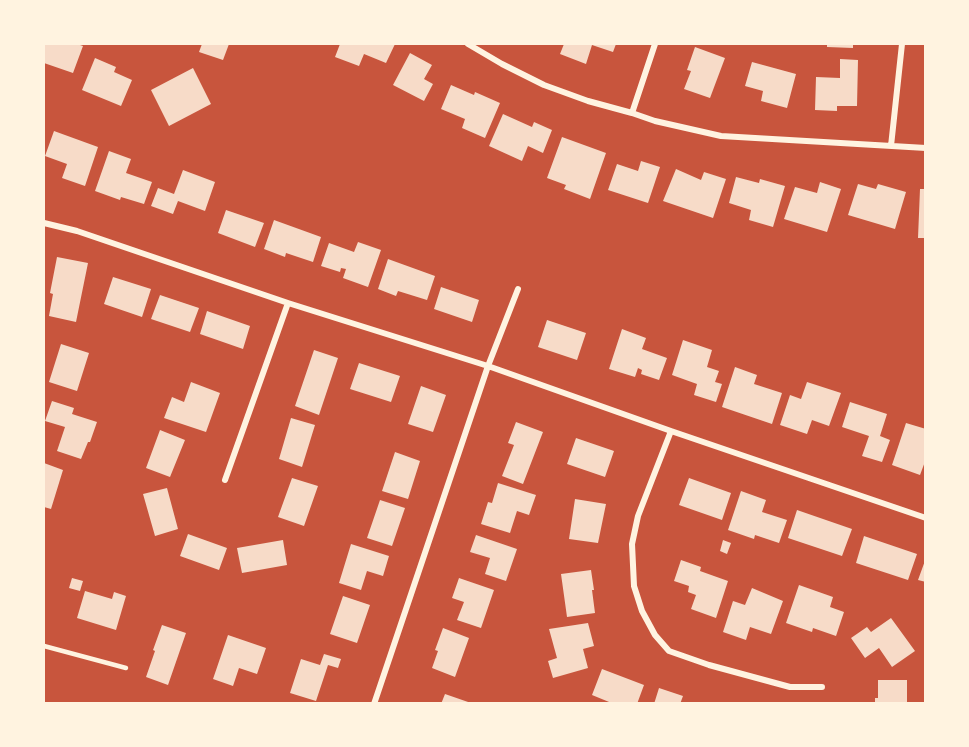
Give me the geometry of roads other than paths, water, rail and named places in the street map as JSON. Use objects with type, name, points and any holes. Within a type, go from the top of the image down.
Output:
[{"type":"street","points":[[468,44],[544,85],[655,121],[721,136],[926,148]]},
{"type":"street","points":[[632,113],[655,44]]},
{"type":"street","points":[[891,146],[902,44]]},
{"type":"street","points":[[44,223],[77,231],[288,303],[488,366],[926,518]]},
{"type":"street","points":[[374,704],[488,366],[518,289]]},
{"type":"street","points":[[225,480],[288,303]]},
{"type":"street","points":[[670,431],[638,516],[632,544],[634,586],[642,611],[655,635],[669,651],[709,665],[790,687],[822,687]]},
{"type":"lane","points":[[44,646],[126,668]]}]
